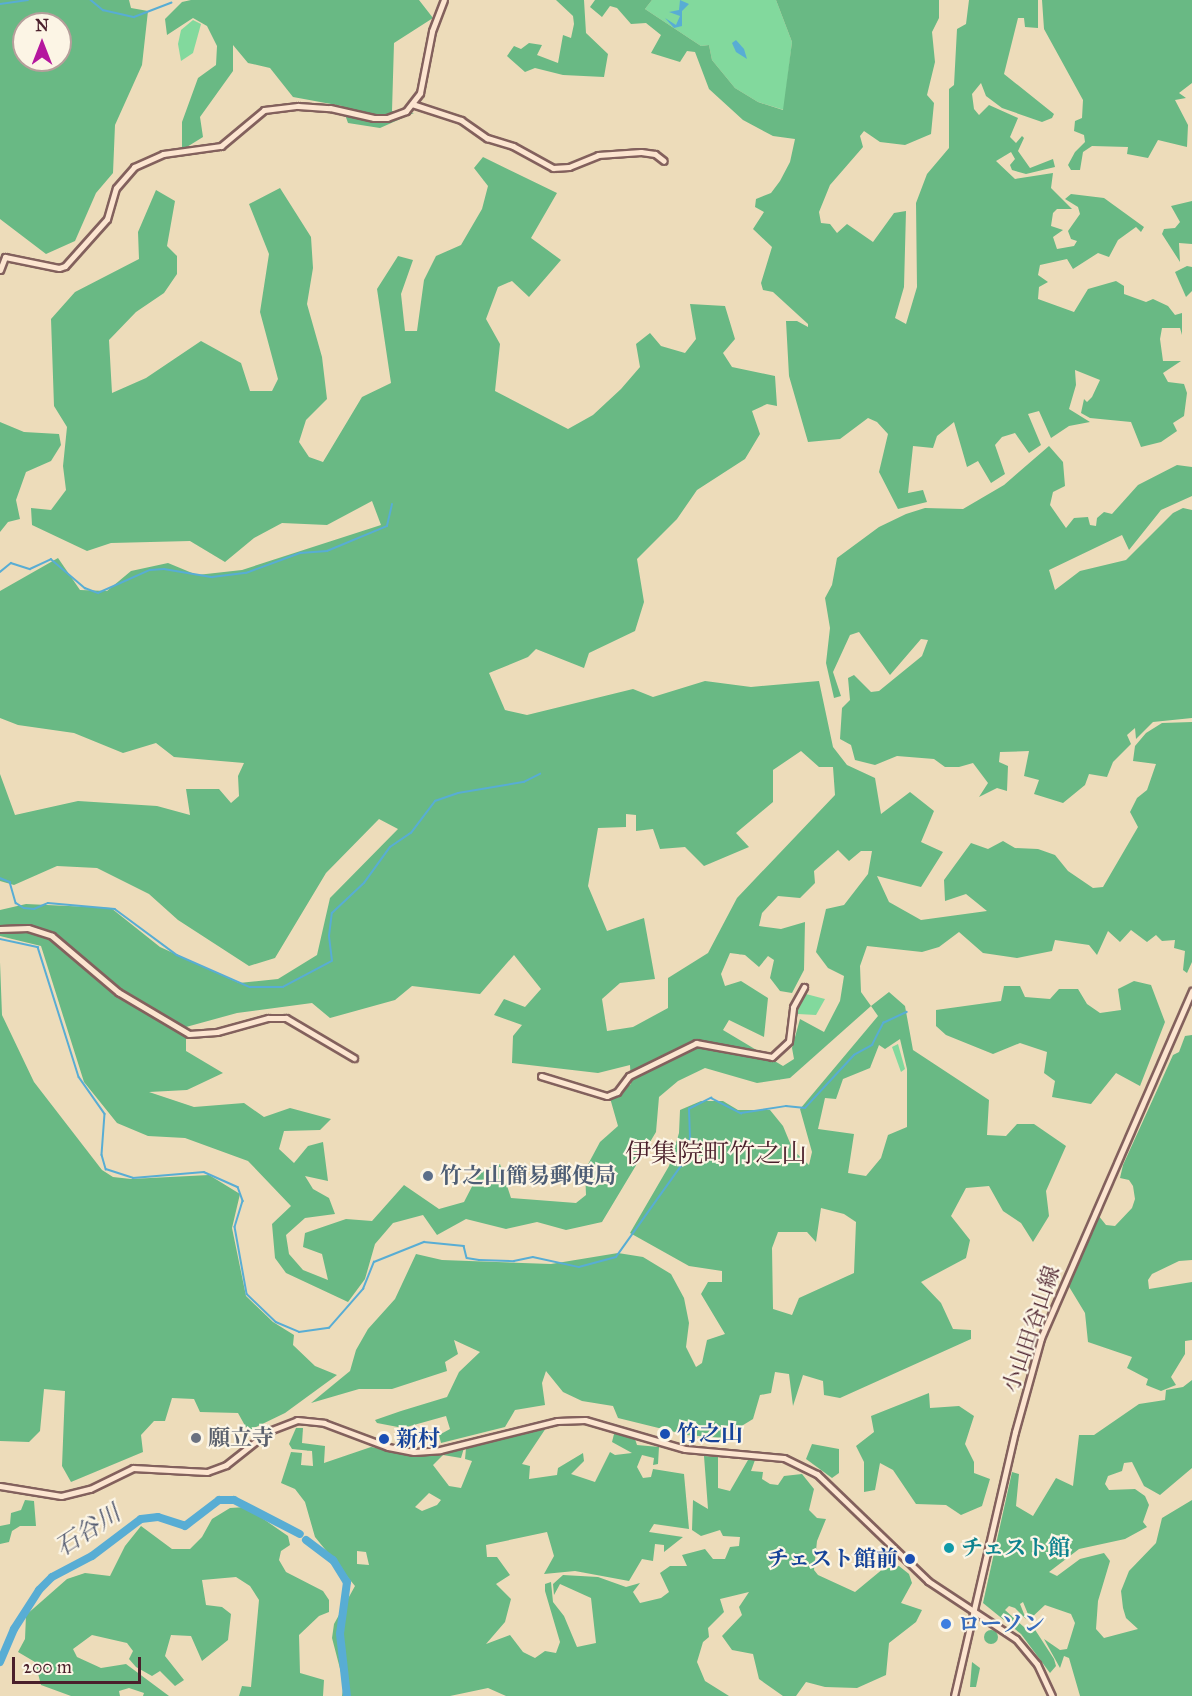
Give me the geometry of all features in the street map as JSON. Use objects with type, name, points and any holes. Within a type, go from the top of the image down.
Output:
[{"type":"main road","points":[[0,270],[5,257],[59,268],[65,266],[107,219],[116,188],[134,166],[163,154],[221,146],[264,110],[330,108],[387,118],[412,104],[420,93],[432,31],[444,0]]},
{"type":"main road","points":[[412,104],[461,120],[488,138],[513,146],[553,168],[569,167],[598,155],[641,152],[655,154],[664,161]]},
{"type":"main road","points":[[0,929],[28,928],[52,936],[118,992],[189,1034],[217,1032],[268,1018],[286,1018],[354,1058]]},
{"type":"main road","points":[[541,1076],[607,1096],[616,1092],[628,1076],[696,1043],[772,1057],[789,1041],[793,1007],[804,987]]},
{"type":"main road","name":"小山田谷山線","points":[[954,1696],[1025,1391],[1047,1322],[1192,990]]},
{"type":"main road","points":[[0,1486],[61,1496],[90,1489],[133,1468],[213,1470],[236,1458],[269,1431],[297,1420],[324,1423],[388,1447],[414,1452],[440,1450],[557,1421],[585,1420],[685,1449],[784,1458],[804,1466],[864,1516],[920,1574],[1016,1639],[1031,1656],[1052,1696]]},
{"type":"green space","points":[[0,0],[129,0],[131,8],[148,11],[142,65],[115,125],[113,173],[96,193],[75,241],[46,254],[0,219]]},
{"type":"green space","points":[[191,0],[419,0],[433,18],[394,43],[392,111],[414,113],[380,128],[348,123],[342,106],[293,97],[270,68],[248,63],[233,45],[233,71],[200,117],[203,137],[182,150],[182,122],[198,78],[216,65],[217,46],[207,26],[193,18],[167,35],[165,19],[182,2]]},
{"type":"green space","points":[[556,0],[584,0],[586,33],[608,54],[604,77],[563,75],[535,68],[525,72],[507,56],[514,46],[521,49],[529,43],[542,45],[537,55],[558,63],[563,35],[571,38],[574,24],[573,16]]},
{"type":"green space","points":[[595,0],[652,0],[645,9],[701,46],[709,45],[712,60],[735,88],[758,102],[783,110],[792,42],[776,0],[939,0],[939,18],[932,32],[935,62],[927,95],[934,103],[931,134],[905,145],[880,142],[864,131],[860,136],[863,147],[830,185],[819,212],[821,223],[830,224],[837,233],[847,224],[873,242],[894,213],[906,211],[904,287],[895,318],[906,324],[917,287],[916,203],[927,174],[949,148],[949,89],[954,85],[957,29],[966,24],[969,0],[1038,0],[1038,28],[1025,27],[1024,18],[1018,18],[1004,74],[1054,114],[1052,118],[1042,122],[1002,108],[986,96],[981,83],[972,94],[974,109],[979,115],[989,105],[1018,118],[1010,137],[1016,143],[1022,136],[1024,138],[1018,151],[1030,168],[1053,159],[1055,167],[1026,174],[1012,170],[1010,165],[1015,159],[1011,152],[996,161],[1015,179],[1053,173],[1051,188],[1072,209],[1057,209],[1053,213],[1051,226],[1063,230],[1053,237],[1057,249],[1074,246],[1077,241],[1071,239],[1068,231],[1080,214],[1078,207],[1065,199],[1071,194],[1104,198],[1144,227],[1141,232],[1136,227],[1118,240],[1109,257],[1098,253],[1073,269],[1067,259],[1040,265],[1038,275],[1048,282],[1039,287],[1038,299],[1074,312],[1088,289],[1116,281],[1124,286],[1124,294],[1146,302],[1153,299],[1168,306],[1175,315],[1182,313],[1182,335],[1180,328],[1162,328],[1160,339],[1163,361],[1181,361],[1163,373],[1168,382],[1184,384],[1187,393],[1184,416],[1173,423],[1177,431],[1161,442],[1141,447],[1131,422],[1090,418],[1081,413],[1084,399],[1087,402],[1092,397],[1100,380],[1075,370],[1076,385],[1069,409],[1090,422],[1069,426],[1051,438],[1039,411],[1028,414],[1041,445],[1029,453],[1015,433],[1002,437],[995,445],[1005,474],[991,483],[978,461],[967,467],[954,422],[937,436],[933,448],[913,446],[908,493],[923,490],[927,502],[898,509],[879,472],[888,434],[877,422],[868,418],[840,439],[808,442],[789,376],[786,321],[797,321],[808,327],[808,324],[773,292],[763,290],[761,283],[772,247],[753,229],[764,212],[755,207],[756,199],[771,193],[780,181],[790,162],[795,139],[773,136],[743,120],[709,89],[695,52],[687,51],[680,62],[651,53],[661,35],[646,23],[631,24],[617,8],[610,6],[602,17],[590,7]]},
{"type":"green space","points":[[652,0],[776,0],[792,42],[784,110],[758,102],[735,88],[712,60],[709,45],[701,46],[645,9]]},
{"type":"green space","points":[[1042,0],[1192,0],[1192,83],[1179,93],[1186,98],[1175,100],[1188,125],[1187,147],[1158,140],[1148,158],[1127,154],[1128,147],[1092,146],[1083,152],[1080,170],[1071,170],[1068,165],[1075,152],[1085,142],[1084,135],[1074,131],[1075,121],[1082,118],[1083,100],[1044,29]]},
{"type":"green space","points":[[193,20],[201,24],[193,53],[181,61],[178,44],[181,30]]},
{"type":"green space","points":[[483,157],[557,193],[531,238],[561,260],[529,297],[512,281],[498,287],[486,319],[500,344],[495,391],[568,429],[593,415],[621,389],[640,367],[636,344],[650,333],[661,346],[685,353],[696,339],[690,304],[725,306],[735,339],[723,353],[732,367],[775,376],[777,406],[767,404],[752,411],[760,434],[745,459],[697,490],[677,519],[637,559],[644,602],[635,631],[589,653],[584,668],[536,649],[528,657],[489,673],[505,710],[527,715],[633,689],[653,697],[705,681],[751,687],[819,681],[833,747],[847,765],[875,778],[881,814],[910,792],[934,811],[921,842],[943,852],[921,887],[877,876],[889,902],[921,920],[987,911],[966,894],[945,901],[944,880],[971,843],[988,849],[1003,841],[1015,848],[1038,849],[1055,855],[1068,871],[1093,888],[1103,887],[1138,827],[1130,812],[1137,798],[1147,790],[1156,764],[1133,761],[1135,746],[1146,733],[1162,723],[1192,722],[1192,962],[1187,973],[1183,970],[1185,951],[1174,948],[1175,940],[1162,941],[1156,935],[1147,942],[1131,930],[1120,942],[1108,931],[1097,955],[1089,945],[1055,940],[1052,951],[1017,958],[983,953],[959,932],[939,947],[922,952],[867,946],[860,966],[861,992],[871,1006],[790,1078],[757,1083],[705,1068],[678,1081],[659,1097],[656,1132],[602,1222],[566,1230],[537,1222],[506,1229],[466,1219],[437,1235],[423,1215],[393,1223],[375,1244],[365,1279],[348,1302],[286,1273],[275,1258],[272,1224],[291,1206],[248,1161],[185,1138],[148,1136],[117,1123],[84,1082],[41,946],[0,936],[0,910],[26,904],[111,908],[160,947],[239,983],[278,979],[317,955],[330,898],[398,829],[379,819],[326,873],[275,958],[249,966],[178,920],[149,894],[97,868],[57,866],[14,885],[0,881],[0,774],[15,815],[78,801],[157,806],[190,815],[186,789],[219,789],[231,803],[239,796],[238,776],[244,763],[174,757],[156,743],[123,753],[74,733],[18,725],[0,718],[0,591],[58,558],[80,590],[107,591],[131,571],[168,563],[197,575],[242,570],[381,525],[372,501],[327,525],[282,523],[254,538],[225,562],[190,541],[111,543],[87,551],[32,525],[31,508],[51,510],[66,490],[63,466],[67,427],[54,406],[51,319],[75,292],[139,259],[138,232],[156,190],[175,201],[167,246],[177,256],[177,274],[164,293],[136,312],[109,340],[112,393],[146,378],[201,341],[241,363],[250,391],[272,391],[278,379],[260,312],[269,254],[249,204],[280,188],[311,237],[313,268],[307,304],[322,357],[327,399],[306,420],[299,442],[309,457],[323,462],[362,397],[391,383],[377,289],[398,256],[413,260],[401,294],[405,331],[417,331],[424,280],[436,256],[461,245],[482,209],[488,186],[474,168]],"holes":[[[801,751],[819,767],[833,767],[835,795],[737,898],[708,953],[668,978],[668,1008],[633,1027],[607,1031],[602,999],[620,983],[655,979],[644,918],[607,931],[588,886],[598,828],[626,827],[626,814],[636,815],[636,831],[653,829],[660,849],[685,847],[704,866],[749,847],[736,833],[773,802],[773,770]],[[838,850],[849,861],[861,851],[872,851],[868,874],[844,905],[826,909],[816,952],[828,968],[844,976],[840,1001],[824,1032],[800,1019],[792,1048],[794,1059],[783,1066],[723,1030],[729,1020],[764,1037],[768,998],[741,981],[725,986],[721,974],[730,953],[745,955],[759,967],[768,956],[774,960],[770,978],[780,991],[792,993],[804,970],[805,922],[781,929],[759,926],[762,913],[778,896],[800,898],[815,883],[814,871]],[[514,955],[541,989],[525,1007],[504,999],[494,1015],[522,1025],[513,1036],[512,1063],[598,1073],[630,1065],[631,1084],[610,1098],[618,1126],[600,1142],[585,1170],[586,1195],[576,1203],[511,1198],[500,1164],[480,1171],[464,1202],[439,1209],[404,1185],[372,1221],[346,1219],[305,1233],[303,1247],[322,1254],[328,1280],[303,1270],[289,1254],[286,1235],[305,1218],[335,1214],[329,1198],[313,1189],[305,1176],[328,1181],[323,1142],[308,1146],[294,1163],[279,1149],[284,1131],[320,1130],[331,1119],[290,1108],[264,1117],[244,1103],[194,1107],[149,1092],[187,1090],[223,1073],[186,1051],[186,1027],[237,1013],[312,1003],[330,1018],[395,1000],[412,986],[480,994]]]},
{"type":"green space","points":[[1192,201],[1192,244],[1179,243],[1180,262],[1162,234],[1164,229],[1175,228],[1180,222],[1171,206]]},
{"type":"green space","points":[[1187,266],[1192,267],[1192,291],[1186,297],[1175,272]]},
{"type":"green space","points":[[0,422],[24,432],[59,434],[61,445],[51,461],[26,472],[16,500],[20,519],[8,522],[0,532]]},
{"type":"green space","points":[[1049,446],[1063,462],[1065,486],[1053,492],[1050,505],[1066,528],[1074,518],[1088,517],[1090,525],[1096,526],[1097,518],[1104,512],[1112,514],[1138,485],[1177,465],[1192,467],[1192,496],[1161,510],[1129,550],[1122,535],[1049,570],[1055,590],[1080,571],[1126,560],[1173,513],[1183,508],[1192,510],[1192,718],[1153,722],[1136,739],[1135,728],[1127,735],[1131,744],[1113,762],[1107,777],[1089,774],[1085,785],[1063,803],[1034,794],[1039,780],[1024,776],[1029,751],[1000,752],[999,762],[1008,766],[1007,791],[997,788],[979,797],[988,783],[973,763],[959,767],[945,767],[934,759],[897,756],[875,765],[855,760],[851,745],[840,739],[842,708],[850,700],[848,678],[854,675],[871,692],[879,691],[922,656],[928,640],[921,639],[890,675],[859,632],[850,635],[833,672],[841,696],[834,698],[826,663],[830,628],[825,598],[832,585],[837,558],[879,527],[906,514],[925,508],[963,509],[1004,485]]},
{"type":"green space","points":[[0,962],[2,1015],[34,1082],[102,1170],[113,1177],[131,1179],[209,1175],[240,1194],[232,1228],[246,1296],[273,1322],[294,1335],[293,1345],[315,1366],[337,1375],[285,1413],[248,1431],[238,1413],[200,1412],[194,1399],[172,1398],[165,1421],[154,1421],[141,1435],[143,1452],[71,1482],[62,1466],[65,1391],[44,1389],[40,1431],[29,1442],[0,1441]]},
{"type":"green space","points":[[1134,981],[1151,985],[1165,1022],[1140,1086],[1116,1073],[1091,1104],[1052,1097],[1055,1081],[1044,1073],[1047,1052],[1020,1043],[993,1054],[946,1035],[936,1026],[936,1010],[1001,1001],[1004,986],[1020,986],[1025,997],[1050,999],[1059,989],[1078,989],[1087,1004],[1100,1013],[1121,1010],[1118,989]]},
{"type":"green space","points":[[889,992],[905,1006],[913,1050],[989,1100],[987,1135],[1006,1136],[1017,1124],[1034,1124],[1066,1146],[1046,1191],[1049,1216],[1033,1242],[1021,1223],[1003,1211],[989,1186],[966,1188],[951,1216],[970,1240],[966,1258],[921,1282],[941,1303],[953,1329],[971,1330],[971,1339],[840,1398],[824,1395],[823,1381],[803,1375],[793,1406],[789,1374],[775,1372],[771,1393],[760,1395],[753,1419],[722,1438],[687,1435],[618,1418],[613,1406],[582,1401],[563,1392],[546,1371],[542,1383],[545,1405],[515,1410],[505,1427],[441,1443],[439,1435],[450,1429],[446,1416],[403,1428],[377,1423],[375,1420],[447,1397],[459,1372],[480,1352],[454,1340],[458,1354],[445,1362],[447,1371],[392,1389],[359,1389],[311,1403],[350,1371],[356,1350],[368,1329],[395,1299],[416,1254],[442,1260],[551,1264],[618,1253],[643,1257],[671,1274],[684,1298],[689,1323],[686,1347],[696,1367],[702,1363],[707,1340],[725,1334],[701,1294],[708,1282],[722,1282],[722,1271],[689,1266],[630,1233],[669,1166],[679,1133],[680,1110],[701,1101],[723,1101],[738,1110],[770,1110],[783,1126],[793,1150],[809,1165],[812,1152],[800,1109],[878,1016],[871,1006]],"holes":[[[900,1039],[907,1069],[907,1127],[888,1135],[881,1158],[866,1176],[848,1173],[854,1134],[818,1129],[825,1098],[836,1099],[843,1079],[870,1068],[879,1045],[885,1049]],[[821,1208],[844,1214],[856,1222],[854,1273],[799,1298],[792,1315],[773,1309],[772,1248],[778,1232],[807,1232],[816,1242]]]},
{"type":"green space","points":[[806,994],[825,999],[816,1015],[798,1014],[798,1003]]},
{"type":"green space","points":[[1192,1035],[1192,1260],[1179,1261],[1152,1274],[1148,1280],[1149,1289],[1192,1282],[1192,1340],[1185,1341],[1185,1354],[1171,1377],[1176,1385],[1161,1391],[1146,1385],[1148,1379],[1127,1368],[1132,1357],[1088,1342],[1085,1313],[1068,1285],[1098,1215],[1106,1225],[1115,1226],[1132,1208],[1135,1199],[1133,1186],[1129,1180],[1120,1178],[1123,1165],[1173,1055],[1179,1052],[1185,1036]]},
{"type":"green space","points":[[898,1044],[905,1069],[901,1072],[892,1047]]},
{"type":"green space","points":[[1192,1380],[1192,1468],[1160,1495],[1144,1486],[1132,1462],[1124,1463],[1122,1471],[1108,1476],[1105,1484],[1109,1490],[1135,1489],[1145,1496],[1149,1505],[1143,1522],[1147,1527],[1125,1539],[1079,1549],[1049,1572],[1057,1576],[1080,1559],[1104,1553],[1110,1561],[1098,1601],[1096,1629],[1104,1638],[1138,1629],[1126,1618],[1123,1608],[1121,1591],[1129,1571],[1156,1543],[1162,1518],[1192,1500],[1192,1696],[1080,1696],[1069,1658],[1064,1656],[1060,1668],[1044,1639],[1060,1650],[1067,1649],[1075,1623],[1071,1614],[1045,1605],[1030,1619],[1023,1602],[1020,1604],[1026,1619],[1015,1608],[1009,1606],[1005,1610],[1025,1628],[1032,1625],[1054,1659],[1056,1666],[1050,1673],[1021,1634],[983,1603],[1012,1472],[1019,1474],[1016,1506],[1033,1516],[1056,1478],[1073,1486],[1079,1435],[1094,1435],[1139,1404],[1165,1400],[1166,1390],[1183,1387]]},
{"type":"green space","points":[[929,1393],[930,1408],[959,1406],[974,1416],[965,1444],[974,1462],[974,1473],[990,1479],[982,1506],[961,1515],[946,1505],[916,1504],[893,1470],[880,1463],[875,1490],[864,1492],[864,1462],[856,1446],[874,1432],[871,1416]]},
{"type":"green space","points":[[296,1428],[303,1428],[302,1443],[325,1446],[324,1463],[371,1447],[419,1456],[464,1448],[461,1458],[443,1455],[433,1465],[449,1486],[461,1488],[472,1461],[465,1459],[466,1448],[546,1428],[522,1464],[530,1466],[529,1479],[557,1475],[558,1468],[583,1453],[584,1461],[571,1474],[595,1482],[610,1452],[615,1455],[632,1453],[612,1442],[615,1430],[634,1436],[637,1445],[659,1447],[658,1464],[653,1465],[654,1458],[642,1455],[637,1467],[643,1478],[651,1477],[653,1469],[684,1474],[689,1529],[654,1524],[649,1532],[683,1537],[664,1552],[664,1545],[655,1544],[653,1561],[642,1559],[629,1581],[575,1571],[544,1574],[554,1556],[547,1532],[486,1545],[487,1557],[497,1557],[510,1575],[496,1584],[511,1599],[505,1622],[486,1644],[510,1635],[523,1652],[535,1658],[545,1651],[556,1653],[560,1642],[545,1584],[551,1582],[553,1602],[564,1616],[577,1647],[596,1643],[591,1598],[560,1584],[554,1595],[553,1584],[563,1575],[598,1577],[626,1587],[640,1583],[633,1592],[640,1603],[661,1598],[669,1592],[660,1573],[670,1566],[687,1566],[682,1555],[705,1549],[713,1559],[725,1559],[730,1547],[739,1546],[740,1537],[723,1536],[720,1530],[701,1536],[692,1530],[693,1500],[708,1509],[704,1456],[718,1457],[718,1488],[730,1491],[748,1460],[755,1460],[751,1471],[763,1472],[762,1479],[770,1484],[778,1485],[784,1476],[802,1474],[814,1489],[809,1510],[817,1518],[826,1519],[817,1541],[814,1570],[818,1575],[855,1592],[884,1568],[899,1566],[909,1574],[912,1583],[901,1603],[922,1610],[916,1622],[889,1643],[886,1675],[857,1688],[825,1687],[806,1682],[796,1696],[783,1696],[759,1679],[753,1654],[732,1650],[722,1636],[742,1615],[739,1607],[749,1592],[720,1599],[724,1612],[708,1628],[709,1637],[703,1642],[697,1662],[705,1681],[729,1696],[506,1696],[488,1688],[450,1696],[342,1696],[344,1684],[332,1638],[334,1624],[355,1586],[315,1537],[305,1502],[295,1489],[281,1483],[291,1452],[302,1453],[301,1465],[313,1466],[312,1451],[292,1449],[289,1444]],"holes":[[[429,1493],[441,1500],[437,1505],[422,1511],[415,1507]],[[357,1551],[366,1552],[369,1565],[357,1564]]]},
{"type":"green space","points":[[812,1444],[839,1449],[839,1473],[832,1478],[806,1459]]},
{"type":"green space","points":[[25,1500],[34,1501],[36,1526],[20,1526],[12,1531],[9,1542],[0,1544],[0,1526],[10,1524],[11,1513],[21,1510]]},
{"type":"green space","points":[[246,1507],[288,1536],[290,1545],[281,1551],[279,1560],[286,1572],[323,1591],[329,1600],[329,1612],[319,1616],[299,1635],[300,1673],[324,1680],[323,1696],[239,1696],[242,1686],[251,1687],[259,1600],[250,1586],[236,1577],[202,1580],[206,1605],[222,1607],[231,1614],[228,1640],[202,1661],[191,1636],[171,1635],[165,1656],[184,1680],[175,1686],[160,1671],[152,1676],[136,1667],[129,1659],[133,1651],[127,1643],[92,1635],[73,1649],[77,1657],[101,1668],[126,1664],[169,1696],[143,1696],[144,1693],[129,1688],[119,1691],[120,1696],[71,1696],[41,1685],[35,1662],[18,1652],[25,1639],[26,1615],[67,1579],[85,1573],[110,1576],[125,1546],[141,1526],[172,1549],[190,1549],[202,1537],[212,1519],[230,1508]]},
{"type":"green space","points":[[991,1630],[996,1632],[998,1637],[996,1642],[991,1644],[986,1642],[984,1637],[986,1632]]},
{"type":"green space","points":[[972,1662],[980,1668],[976,1687],[970,1687]]},
{"type":"water","points":[[680,0],[689,4],[682,11],[682,26],[674,28],[665,18],[676,25],[680,16],[669,12],[679,10]]},
{"type":"water","points":[[736,40],[744,49],[747,59],[736,52],[732,43]]},
{"type":"waterway","points":[[0,4],[28,0]]},
{"type":"waterway","points":[[91,0],[103,10],[134,17],[171,3]]},
{"type":"waterway","points":[[0,572],[11,563],[30,569],[51,559],[85,588],[98,593],[150,570],[164,569],[212,577],[246,573],[300,553],[327,551],[387,526],[392,505]]},
{"type":"waterway","points":[[0,878],[10,882],[16,903],[24,908],[34,909],[48,903],[115,909],[177,955],[250,987],[283,987],[332,961],[329,936],[332,913],[364,883],[390,847],[411,833],[435,801],[458,793],[524,782],[540,774]]},
{"type":"waterway","points":[[0,939],[38,947],[79,1077],[105,1114],[102,1155],[106,1169],[133,1178],[204,1172],[238,1187],[243,1201],[235,1227],[247,1294],[276,1322],[299,1332],[329,1328],[363,1289],[374,1262],[424,1242],[464,1246],[467,1258],[479,1260],[514,1261],[533,1257],[579,1267],[616,1257],[681,1166],[690,1138],[689,1109],[711,1098],[741,1113],[786,1106],[805,1108],[854,1055],[872,1045],[883,1023],[907,1012]]},
{"type":"waterway","name":"石谷川","points":[[0,1662],[14,1629],[39,1590],[52,1577],[92,1556],[141,1519],[158,1517],[185,1526],[219,1500],[234,1500],[300,1534]]},
{"type":"waterway","name":"石谷川","points":[[306,1540],[333,1560],[347,1582],[340,1634],[347,1696]]},
{"type":"place","name":"竹之山簡易郵便局","points":[[428,1176]]},
{"type":"place","name":"竹之山","points":[[665,1434]]},
{"type":"place","name":"願立寺","points":[[196,1438]]},
{"type":"place","name":"新村","points":[[384,1439]]},
{"type":"place","name":"チェスト館","points":[[949,1548]]},
{"type":"place","name":"チェスト館前","points":[[910,1559]]},
{"type":"place","name":"ローソン","points":[[946,1624]]},
{"type":"district","name":"伊集院町竹之山","points":[[716,1154]]}]
